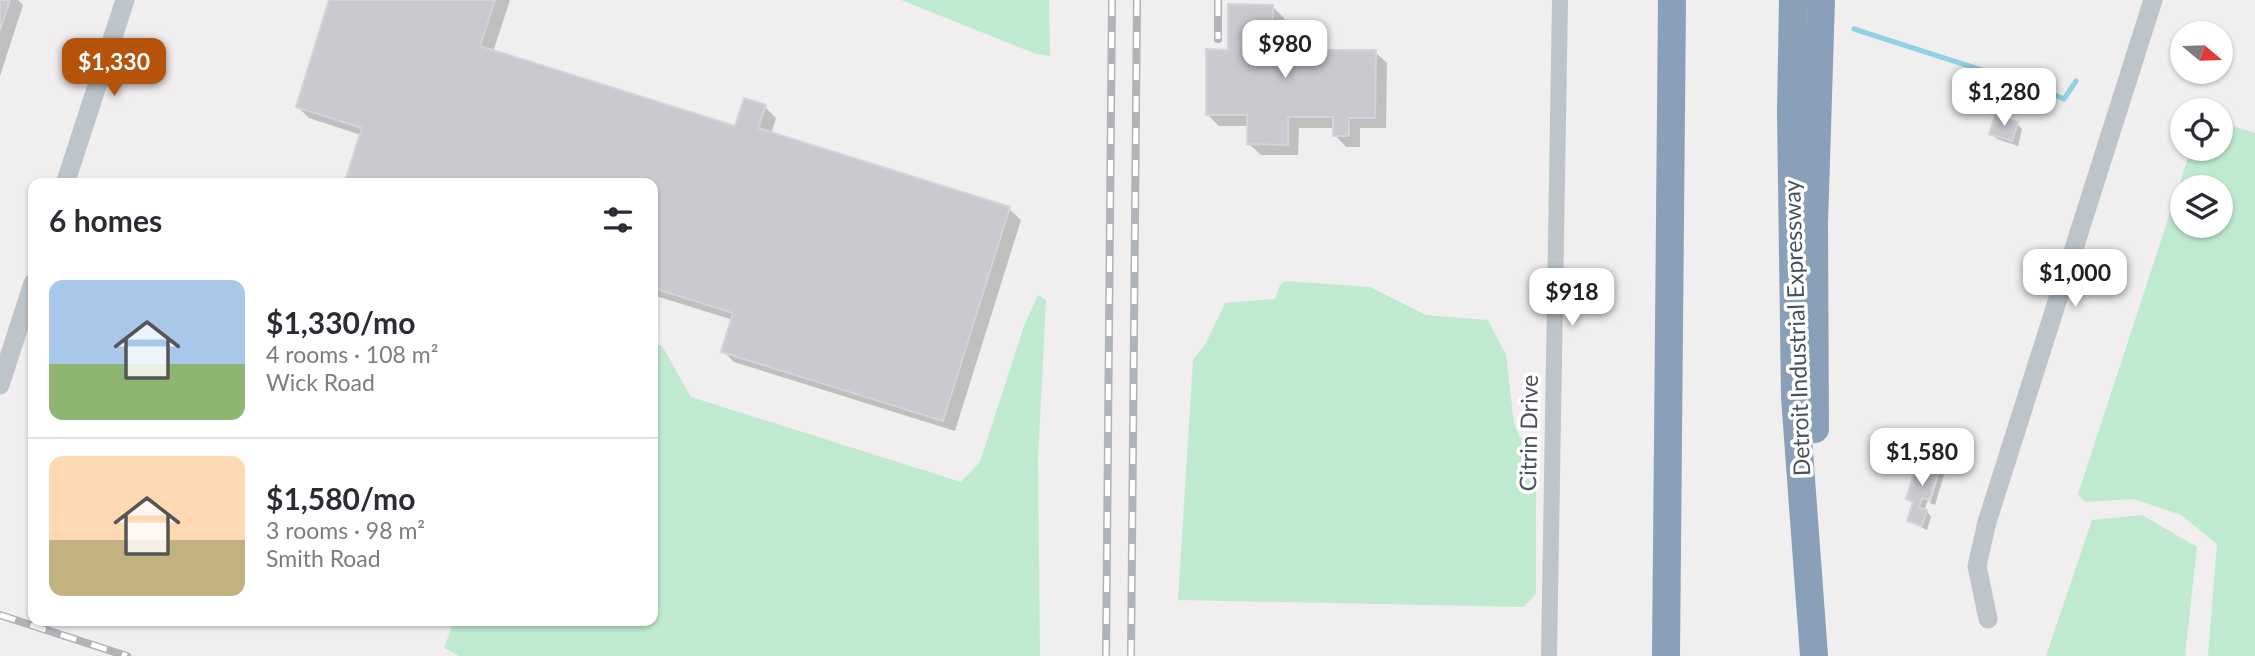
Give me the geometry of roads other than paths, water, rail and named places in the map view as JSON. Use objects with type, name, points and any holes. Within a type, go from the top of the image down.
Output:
[{"type":"highway","points":[[1666,656],[1672,0]]},
{"type":"highway","name":"Detroit Industrial Expressway","points":[[1793,0],[1791,112],[1795,397],[1815,656]]},
{"type":"highway","points":[[1815,656],[1814,224],[1821,0]]},
{"type":"street","points":[[67,178],[125,0]]},
{"type":"street","name":"Citrin Drive","points":[[1549,656],[1560,0]]},
{"type":"street","points":[[1988,619],[1978,566],[1987,522],[2153,0]]},
{"type":"street","points":[[0,385],[28,298]]},
{"type":"waterway","points":[[1854,29],[2041,89],[2064,99],[2076,81]]},
{"type":"railway","points":[[1106,656],[1112,0]]},
{"type":"railway","points":[[1131,656],[1137,0]]},
{"type":"railway","points":[[1218,0],[1218,39]]},
{"type":"railway","points":[[0,615],[28,624]]},
{"type":"railway","points":[[34,626],[127,656]]}]
